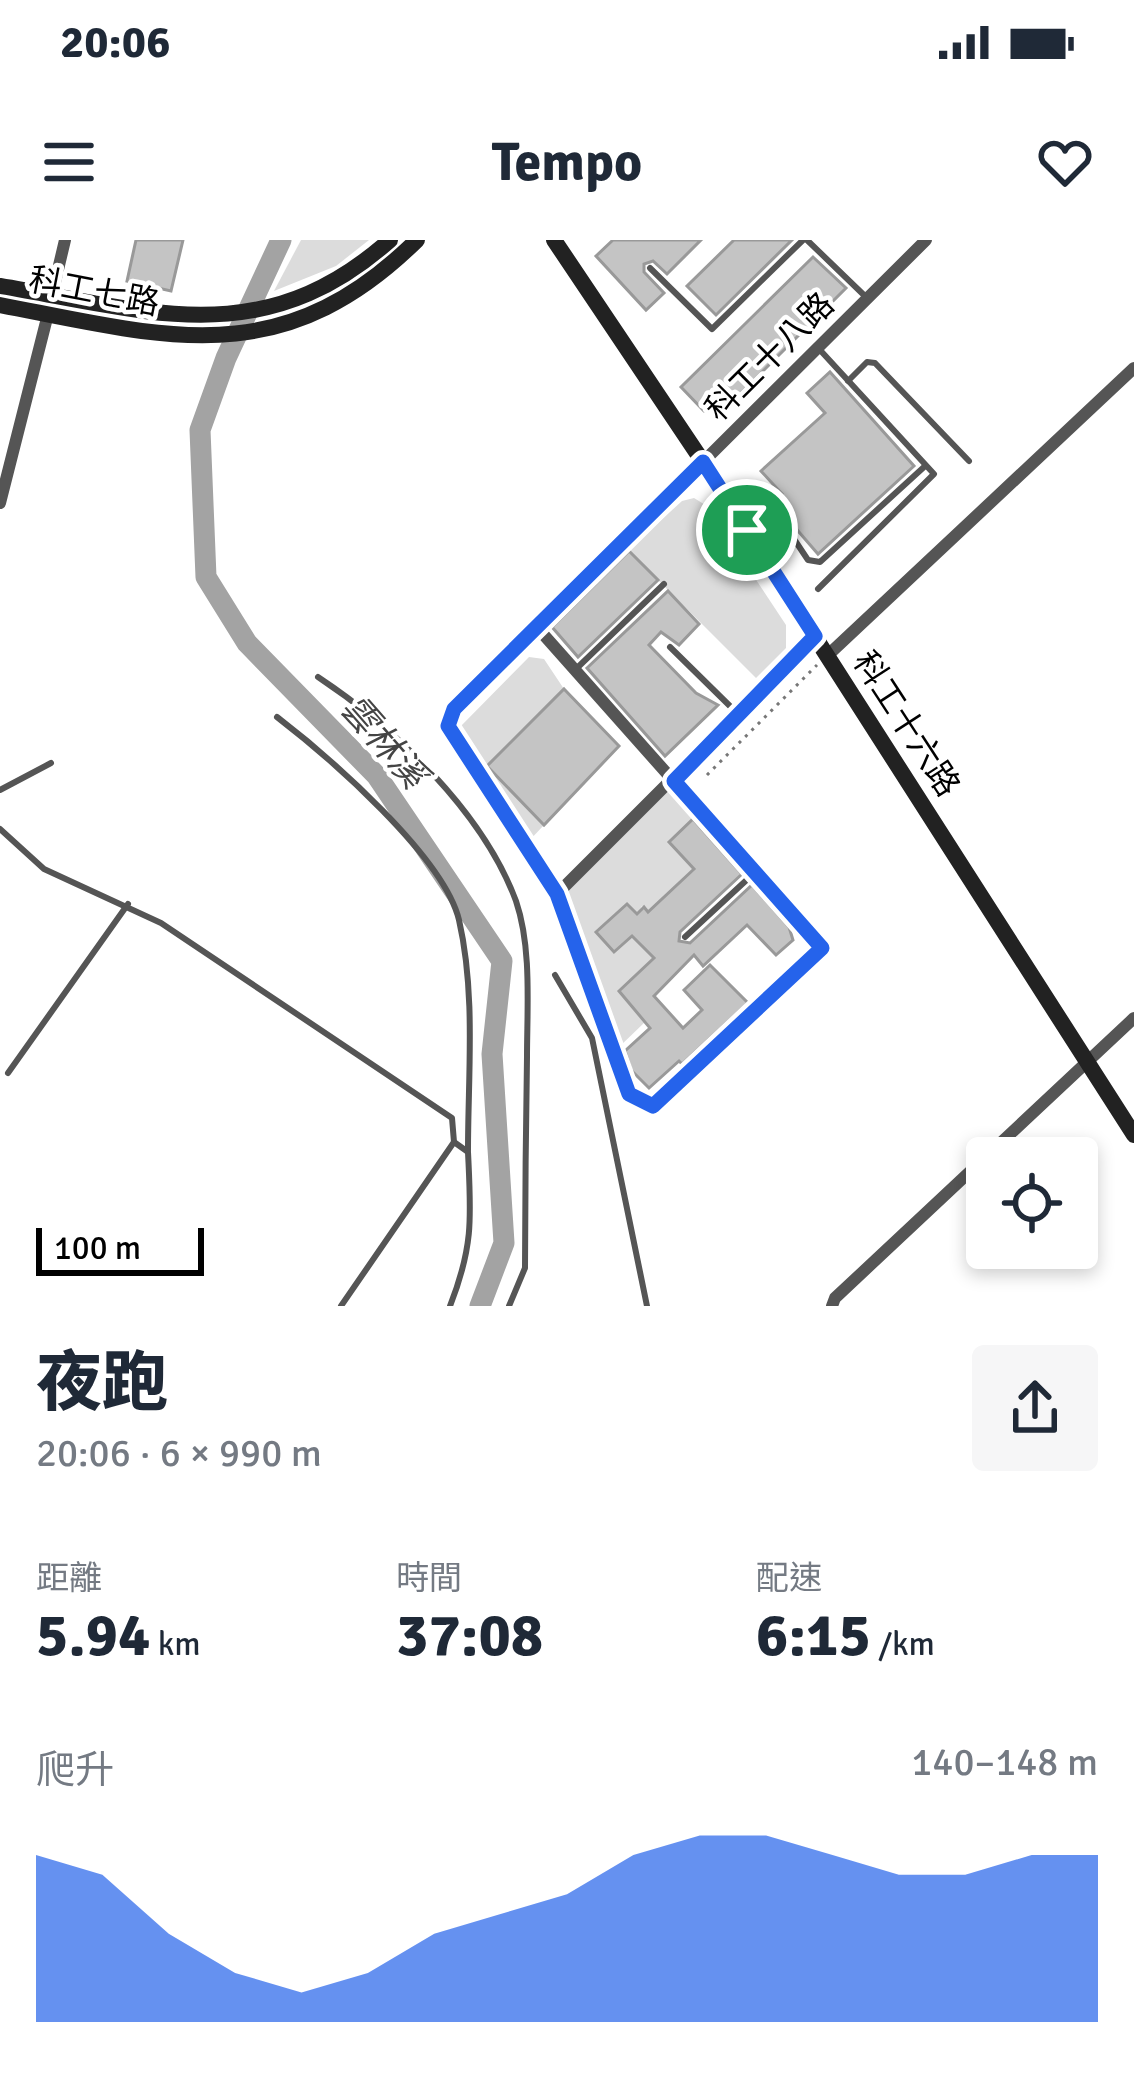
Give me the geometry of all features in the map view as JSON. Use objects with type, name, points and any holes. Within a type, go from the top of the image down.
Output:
[{"type":"street","points":[[0,503],[64,240]]},
{"type":"street","name":"科工七路","points":[[0,286],[203,318],[293,302],[327,286],[390,240]]},
{"type":"street","name":"科工七路","points":[[0,305],[177,338],[248,333],[295,323],[388,268],[417,240]]},
{"type":"street","name":"科工十六路","points":[[554,240],[703,462],[1134,1135]]},
{"type":"street","name":"科工十八路","points":[[557,894],[448,726],[454,709],[926,240]]},
{"type":"street","points":[[827,656],[1134,368]]},
{"type":"street","points":[[535,625],[575,670],[674,781],[755,872],[822,948],[653,1106],[629,1094],[557,894],[674,781],[815,636]]},
{"type":"street","points":[[832,1306],[1134,1018]]},
{"type":"lane","points":[[650,268],[712,329],[805,240],[867,298]]},
{"type":"lane","points":[[818,348],[934,474],[818,589]]},
{"type":"lane","points":[[848,381],[867,362],[875,363],[969,461]]},
{"type":"lane","points":[[747,530],[774,509],[808,560],[825,560],[924,466]]},
{"type":"lane","points":[[575,670],[664,584]]},
{"type":"lane","points":[[670,647],[739,714]]},
{"type":"lane","points":[[318,677],[374,714],[436,779],[489,849],[517,904],[527,986],[525,1268],[508,1306]]},
{"type":"lane","points":[[277,717],[327,755],[434,869],[458,915],[468,976],[469,1257],[450,1306]]},
{"type":"lane","points":[[0,790],[51,763]]},
{"type":"lane","points":[[0,829],[44,868],[128,904],[452,1118],[454,1142],[341,1306]]},
{"type":"lane","points":[[685,937],[755,872]]},
{"type":"lane","points":[[8,1073],[128,904]]},
{"type":"lane","points":[[556,975],[592,1038],[647,1306]]},
{"type":"lane","points":[[454,1142],[468,1152]]},
{"type":"path","points":[[707,776],[827,656]]},
{"type":"shaded area","points":[[301,240],[369,240],[336,266],[274,291]]},
{"type":"shaded area","points":[[694,498],[707,506],[786,625],[786,648],[756,678],[628,550],[682,501]]},
{"type":"shaded area","points":[[529,657],[544,659],[564,689],[487,766],[544,825],[528,842],[465,748],[460,727]]},
{"type":"shaded area","points":[[668,787],[696,817],[669,842],[694,869],[648,912],[642,906],[637,914],[627,904],[597,931],[614,951],[632,936],[654,958],[645,1022],[618,1048],[557,894]]},
{"type":"building","points":[[136,240],[183,240],[171,291],[127,281]]},
{"type":"building","points":[[613,240],[701,240],[667,274],[653,261],[644,264],[644,272],[664,293],[646,310],[596,256]]},
{"type":"building","points":[[734,240],[792,240],[716,315],[687,286]]},
{"type":"building","points":[[813,257],[846,288],[722,412],[704,411],[681,387]]},
{"type":"building","points":[[830,372],[914,466],[818,554],[773,502],[782,494],[761,471],[825,413],[807,393]]},
{"type":"building","points":[[629,551],[658,580],[578,657],[552,627]]},
{"type":"building","points":[[668,591],[699,624],[679,645],[661,632],[649,645],[696,693],[718,705],[665,756],[587,668]]},
{"type":"building","points":[[564,689],[619,746],[544,825],[487,766]]},
{"type":"building","points":[[693,819],[742,874],[680,932],[679,941],[690,943],[752,885],[789,927],[793,940],[776,955],[747,925],[703,966],[694,955],[654,996],[683,1028],[702,1010],[684,990],[710,965],[748,1003],[649,1088],[631,1070],[625,1051],[650,1028],[619,991],[654,958],[632,936],[614,952],[596,932],[627,904],[637,914],[644,907],[648,912],[694,869],[669,842]]},
{"type":"waterway","name":"雲林溪","points":[[281,240],[226,358],[200,430],[206,577],[247,643],[377,776],[502,961],[492,1054],[504,1243],[480,1306]]},
{"type":"route","points":[[703,462],[747,530],[815,636],[674,781],[822,948],[653,1106],[629,1094],[557,894],[448,726],[454,709],[535,625],[703,462]]}]
